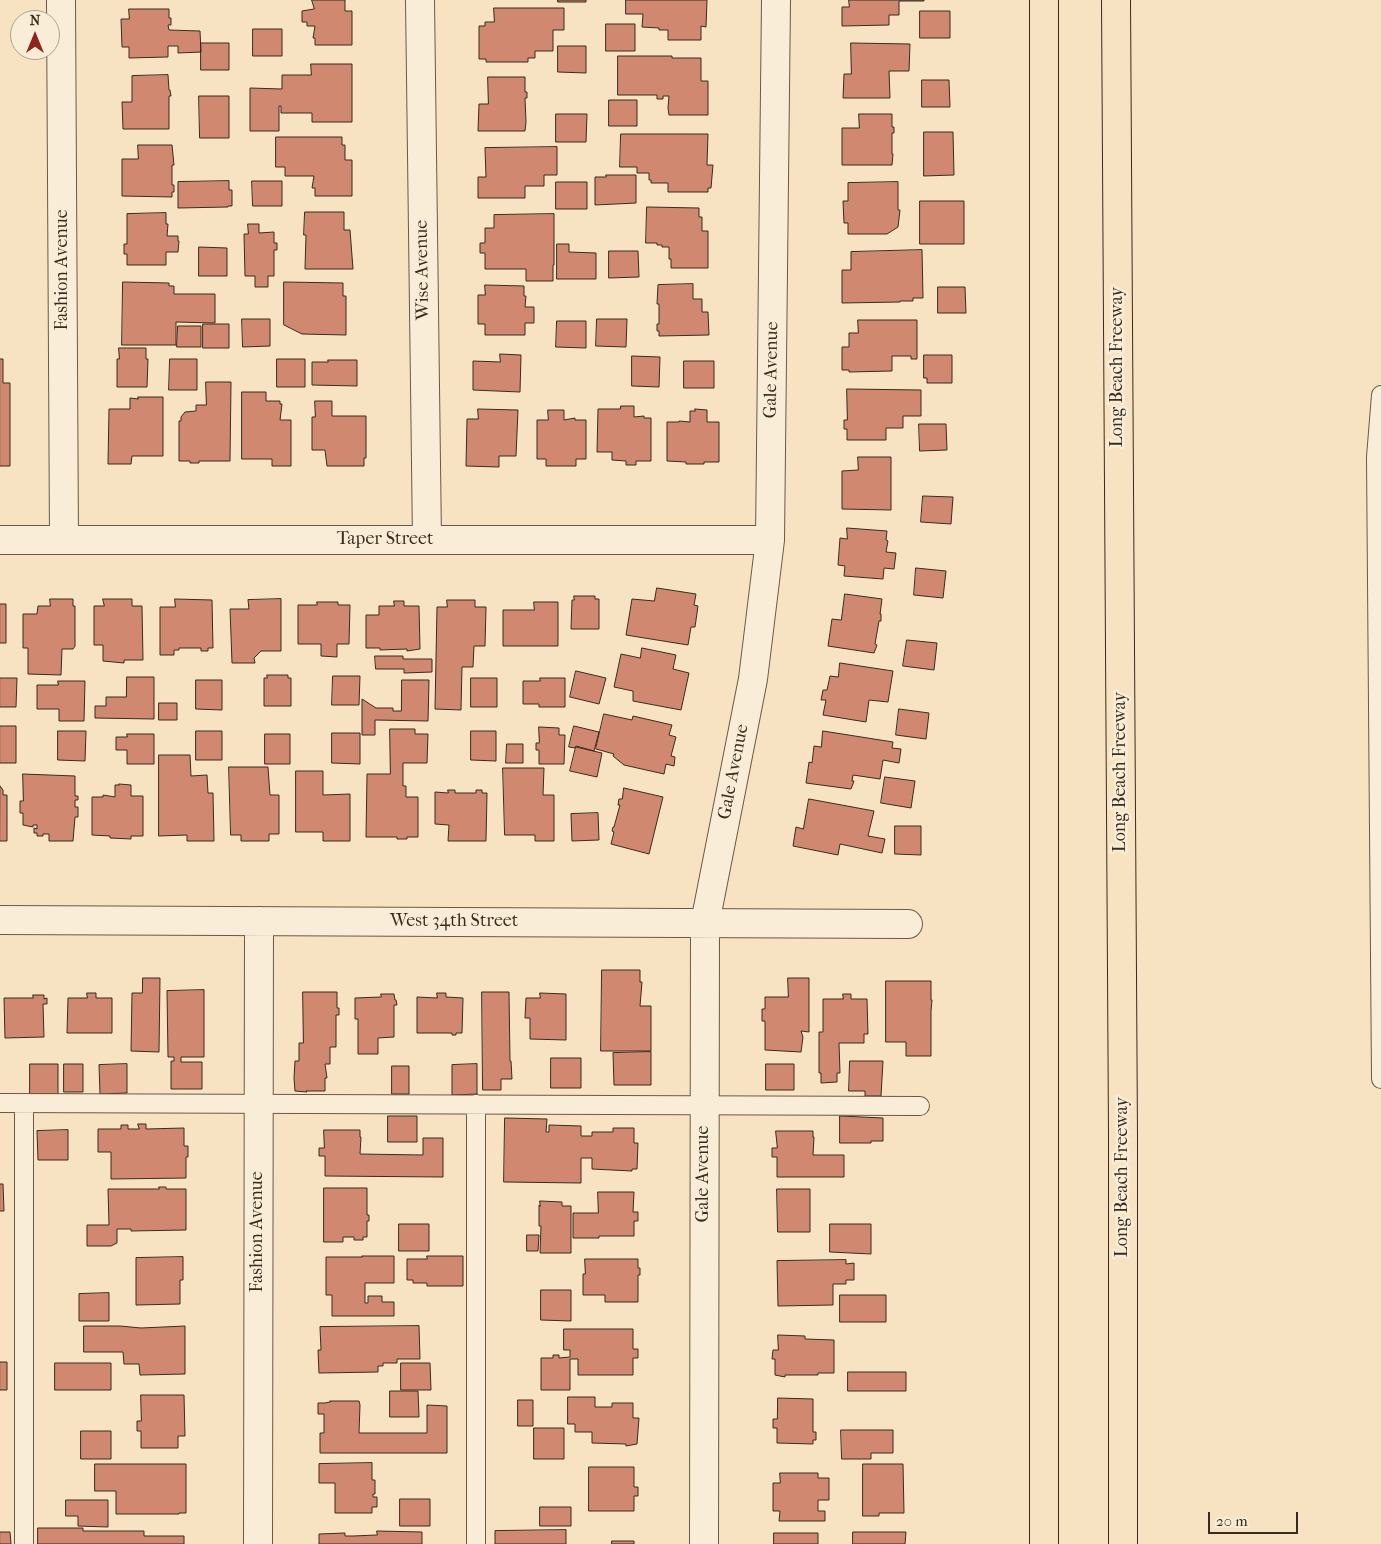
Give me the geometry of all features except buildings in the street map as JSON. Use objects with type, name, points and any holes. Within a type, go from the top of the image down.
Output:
[{"type":"highway","name":"Long Beach Freeway","points":[[1116,0],[1123,1124],[1123,1544]]},
{"type":"highway","points":[[1043,2],[1044,1544]]},
{"type":"street","name":"Fashion Avenue","points":[[61,0],[64,540]]},
{"type":"street","name":"Wise Avenue","points":[[420,0],[427,540]]},
{"type":"street","name":"Gale Avenue","points":[[704,1544],[704,923],[753,679],[770,540],[776,0]]},
{"type":"street","name":"Taper Street","points":[[0,540],[770,540]]},
{"type":"street","name":"West 34th Street","points":[[0,920],[908,924]]},
{"type":"street","name":"Fashion Avenue","points":[[258,1544],[259,921]]},
{"type":"lane","points":[[1381,395],[1376,457],[1381,1079]]},
{"type":"lane","points":[[0,1103],[920,1106]]},
{"type":"lane","points":[[24,1103],[24,1544]]},
{"type":"lane","points":[[476,1104],[476,1544]]}]
